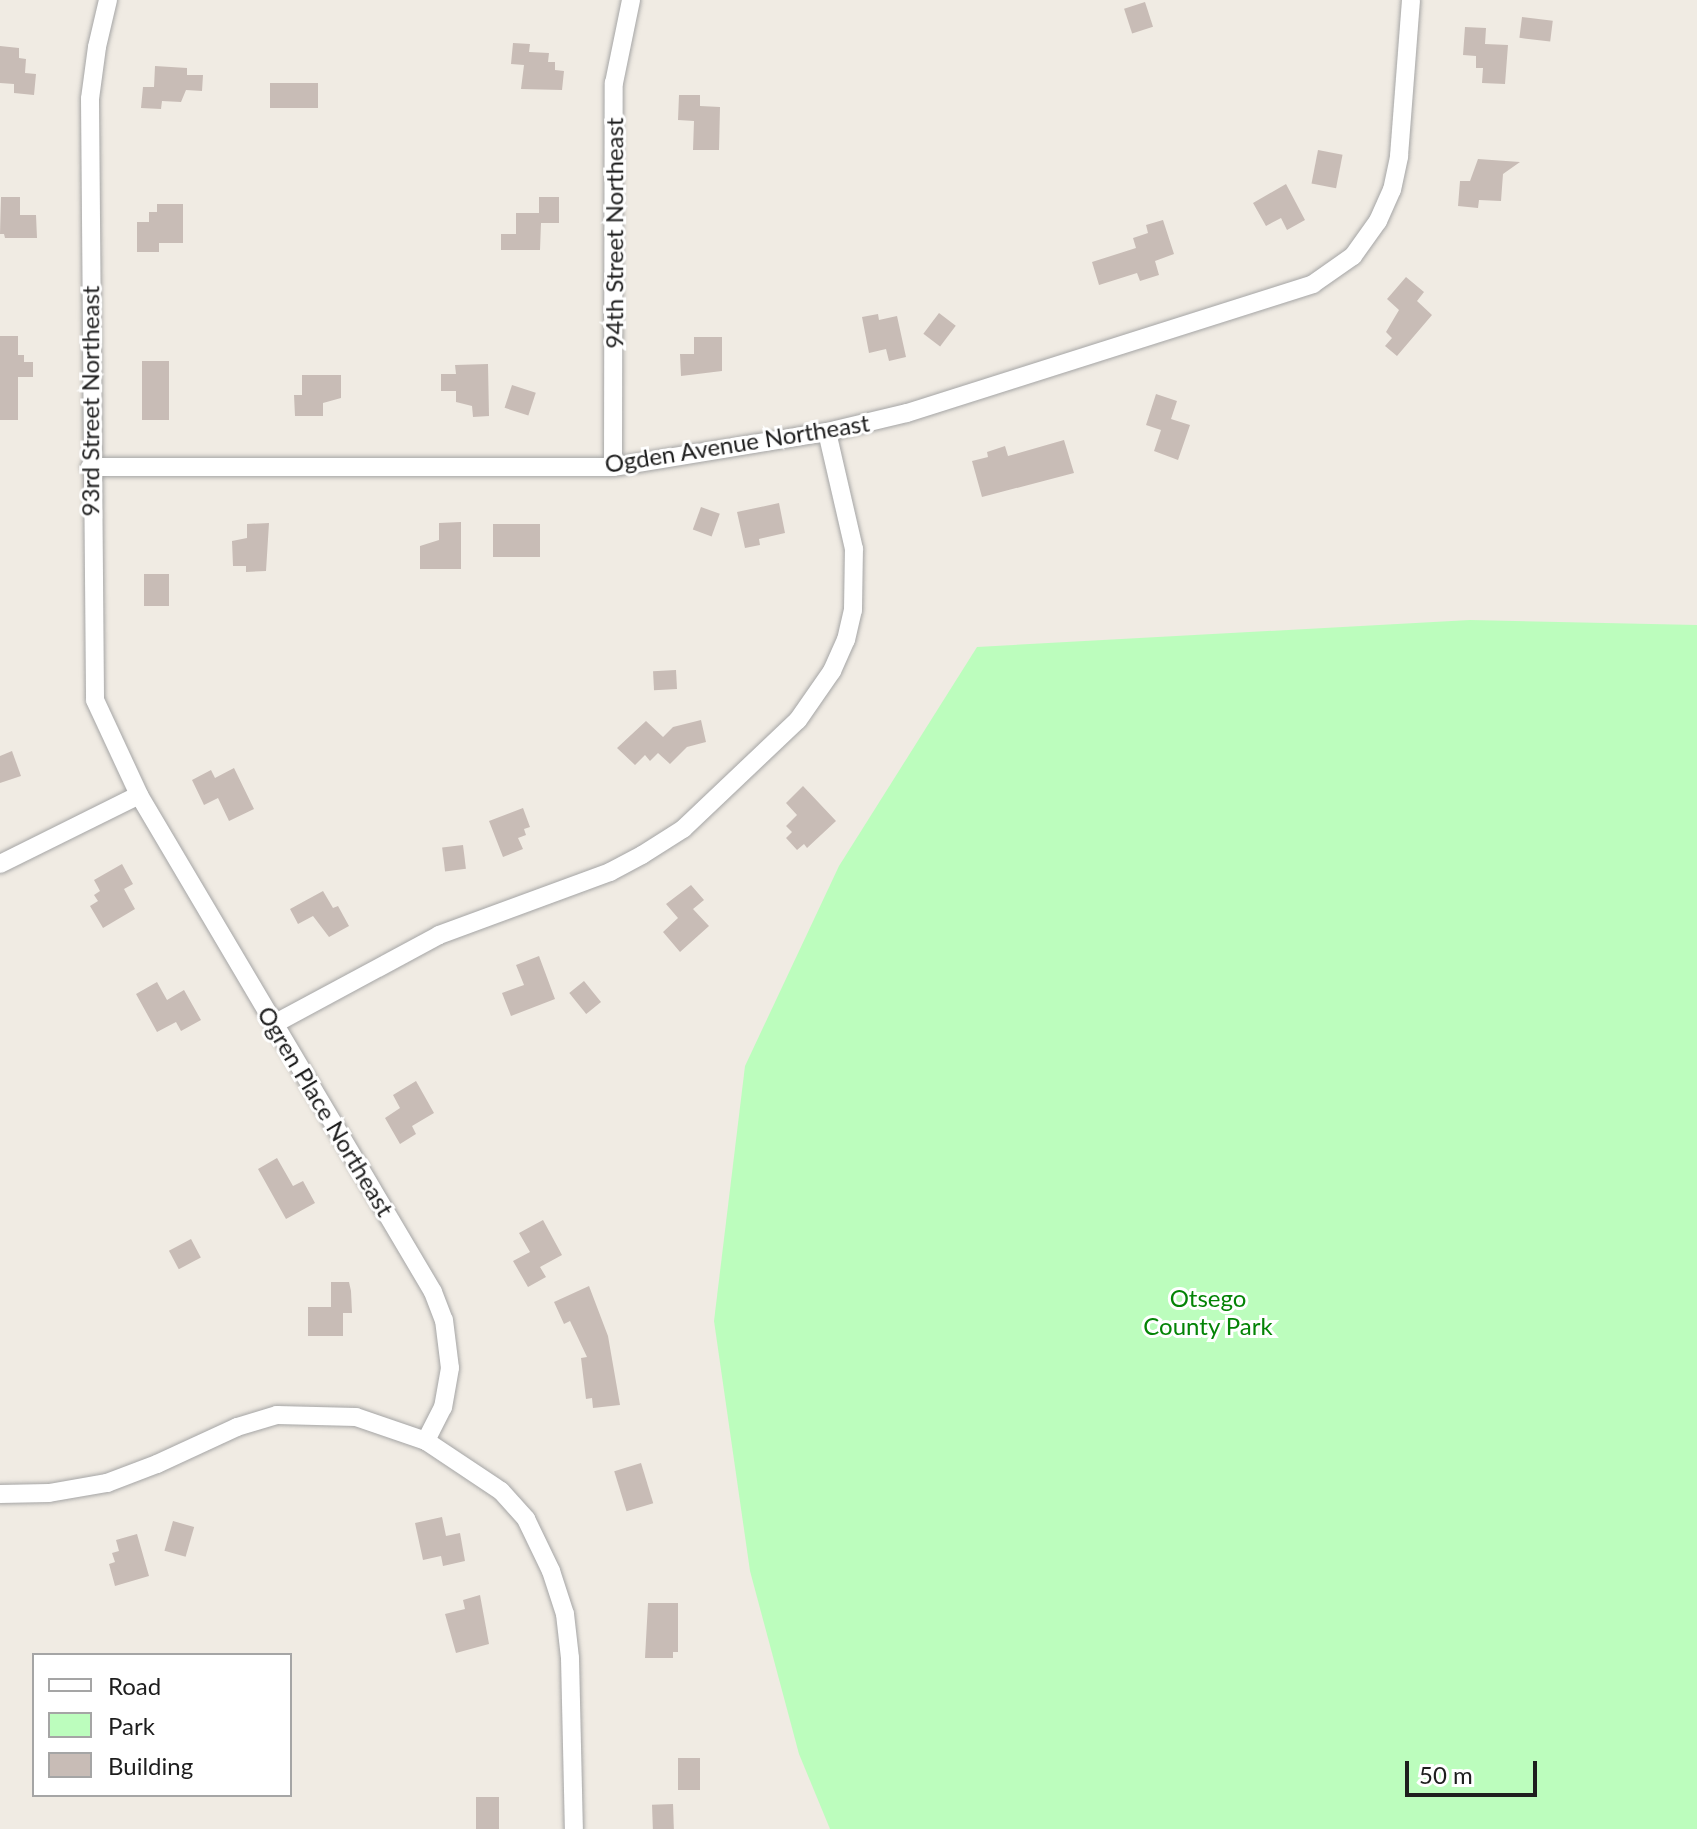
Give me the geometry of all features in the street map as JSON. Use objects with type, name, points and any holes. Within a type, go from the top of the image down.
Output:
[{"type":"street","name":"93rd Street Northeast","points":[[108,0],[97,47],[90,99],[90,467],[95,700],[139,795]]},
{"type":"street","name":"94th Street Northeast","points":[[613,467],[614,83],[631,0]]},
{"type":"street","name":"Ogden Avenue Northeast","points":[[90,467],[613,467],[827,432],[978,391],[1313,284],[1353,256],[1378,221],[1392,190],[1399,156],[1411,0]]},
{"type":"street","points":[[274,1024],[439,935],[610,872],[683,829],[798,720],[832,671],[846,640],[856,576],[854,549],[827,432]]},
{"type":"street","points":[[0,864],[139,795]]},
{"type":"street","name":"Ogren Place Northeast","points":[[139,795],[433,1292],[444,1320],[450,1368],[449,1390],[426,1441]]},
{"type":"street","points":[[0,1494],[49,1493],[107,1483],[237,1427],[277,1415],[356,1417],[426,1441],[501,1491],[526,1519],[551,1571],[565,1614],[570,1658],[574,1829]]},
{"type":"green space","name":"Otsego County Park","points":[[1470,620],[1697,625],[1697,1829],[830,1829],[799,1754],[750,1571],[714,1321],[745,1066],[839,866],[977,647]]},
{"type":"building","points":[[1145,2],[1153,27],[1132,34],[1124,9]]},
{"type":"building","points":[[1522,17],[1553,21],[1550,42],[1519,38]]},
{"type":"building","points":[[1465,27],[1486,28],[1485,44],[1508,45],[1505,84],[1482,83],[1483,68],[1476,68],[1476,56],[1463,55]]},
{"type":"building","points":[[513,43],[530,44],[529,52],[549,53],[548,62],[555,62],[555,70],[564,71],[562,90],[521,89],[524,65],[511,64]]},
{"type":"building","points":[[0,46],[19,48],[19,58],[26,59],[25,73],[36,74],[34,95],[14,93],[14,84],[0,83]]},
{"type":"building","points":[[155,66],[187,68],[187,75],[203,75],[202,91],[186,90],[181,102],[162,101],[161,109],[141,108],[143,87],[154,87]]},
{"type":"building","points":[[270,83],[318,83],[318,108],[270,108]]},
{"type":"building","points":[[679,95],[700,95],[700,106],[720,107],[719,150],[693,150],[694,121],[678,120]]},
{"type":"building","points":[[1318,150],[1343,155],[1336,188],[1312,183]]},
{"type":"building","points":[[1478,159],[1520,162],[1503,174],[1501,201],[1479,200],[1478,208],[1458,206],[1460,181],[1470,181]]},
{"type":"building","points":[[1286,184],[1305,220],[1287,230],[1281,218],[1266,226],[1253,203]]},
{"type":"building","points":[[1,197],[20,197],[20,215],[36,215],[37,238],[5,238],[4,234],[0,234]]},
{"type":"building","points":[[539,197],[559,197],[559,223],[541,223],[540,250],[501,250],[501,234],[516,234],[516,213],[539,213]]},
{"type":"building","points":[[157,204],[183,204],[183,243],[159,243],[159,252],[137,252],[137,222],[149,222],[149,212],[157,212]]},
{"type":"building","points":[[1163,220],[1174,254],[1155,261],[1159,275],[1140,281],[1137,273],[1099,285],[1092,262],[1136,248],[1133,238],[1148,233],[1146,225]]},
{"type":"building","points":[[1406,277],[1424,292],[1417,301],[1432,315],[1397,356],[1385,346],[1392,338],[1386,332],[1399,310],[1387,299]]},
{"type":"building","points":[[939,313],[956,326],[940,346],[923,334]]},
{"type":"building","points":[[878,314],[879,320],[897,316],[906,357],[889,361],[886,349],[869,353],[862,317]]},
{"type":"building","points":[[0,336],[18,336],[18,355],[24,355],[24,362],[33,362],[33,377],[18,377],[18,420],[0,420]]},
{"type":"building","points":[[694,337],[722,337],[722,371],[681,376],[680,354],[694,354]]},
{"type":"building","points":[[142,361],[169,361],[169,420],[142,420]]},
{"type":"building","points":[[488,364],[489,416],[473,417],[472,406],[456,402],[456,391],[441,391],[441,374],[456,374],[455,365]]},
{"type":"building","points":[[302,375],[341,375],[341,398],[323,403],[323,416],[295,416],[294,395],[302,395]]},
{"type":"building","points":[[512,385],[536,393],[528,416],[505,408]]},
{"type":"building","points":[[1156,394],[1177,401],[1171,419],[1190,425],[1178,460],[1154,451],[1161,430],[1146,425]]},
{"type":"building","points":[[1064,440],[1074,473],[982,497],[972,461],[988,457],[987,452],[1005,446],[1008,456]]},
{"type":"building","points":[[779,503],[785,533],[759,539],[760,545],[745,548],[737,512]]},
{"type":"building","points":[[701,507],[720,514],[712,536],[693,530]]},
{"type":"building","points":[[461,522],[461,569],[420,569],[420,546],[439,540],[439,523]]},
{"type":"building","points":[[269,523],[266,571],[246,572],[246,566],[233,566],[232,541],[247,538],[247,524]]},
{"type":"building","points":[[493,524],[540,524],[540,557],[493,557]]},
{"type":"building","points":[[144,574],[169,574],[169,606],[144,606]]},
{"type":"building","points":[[676,670],[677,689],[654,690],[653,671]]},
{"type":"building","points":[[701,720],[706,742],[687,747],[670,764],[658,753],[650,761],[645,755],[635,765],[617,748],[646,721],[663,737],[673,727]]},
{"type":"building","points":[[12,751],[21,776],[0,783],[0,756]]},
{"type":"building","points":[[234,768],[254,809],[229,821],[218,798],[204,805],[192,780],[211,770],[215,778]]},
{"type":"building","points":[[803,786],[836,821],[807,848],[804,844],[797,850],[786,838],[792,832],[786,826],[797,815],[786,803]]},
{"type":"building","points":[[523,808],[530,827],[524,829],[526,835],[518,838],[523,849],[503,857],[489,821]]},
{"type":"building","points":[[463,845],[466,869],[445,871],[442,848]]},
{"type":"building","points":[[122,864],[133,884],[124,889],[135,909],[103,928],[90,906],[98,901],[94,895],[100,891],[94,880]]},
{"type":"building","points":[[691,885],[704,900],[693,909],[709,926],[680,952],[663,932],[678,918],[666,904]]},
{"type":"building","points":[[323,891],[333,908],[338,906],[349,926],[329,937],[313,916],[298,924],[290,909]]},
{"type":"building","points":[[539,956],[555,999],[511,1016],[502,993],[524,985],[516,965]]},
{"type":"building","points":[[584,981],[601,1002],[586,1014],[569,993]]},
{"type":"building","points":[[157,982],[167,1000],[184,990],[201,1020],[181,1031],[176,1022],[157,1032],[136,994]]},
{"type":"building","points":[[416,1081],[434,1113],[412,1126],[416,1134],[400,1144],[385,1118],[400,1108],[393,1095]]},
{"type":"building","points":[[277,1158],[293,1186],[303,1181],[315,1203],[286,1219],[258,1169]]},
{"type":"building","points":[[543,1220],[562,1255],[540,1267],[546,1277],[528,1287],[513,1261],[530,1252],[519,1233]]},
{"type":"building","points":[[191,1239],[201,1258],[179,1269],[169,1251]]},
{"type":"building","points":[[331,1282],[349,1282],[351,1291],[352,1313],[343,1313],[343,1336],[308,1336],[308,1307],[331,1307]]},
{"type":"building","points":[[589,1286],[608,1336],[620,1405],[593,1408],[592,1398],[586,1399],[581,1358],[587,1357],[570,1321],[564,1324],[554,1302]]},
{"type":"building","points":[[641,1463],[653,1503],[627,1511],[614,1471]]},
{"type":"building","points":[[442,1517],[446,1536],[460,1533],[465,1561],[443,1566],[441,1556],[423,1560],[415,1523]]},
{"type":"building","points":[[173,1521],[194,1527],[186,1557],[164,1551]]},
{"type":"building","points":[[137,1534],[149,1576],[115,1586],[109,1564],[115,1562],[112,1553],[119,1551],[116,1540]]},
{"type":"building","points":[[480,1595],[489,1644],[456,1653],[445,1614],[465,1609],[463,1600]]},
{"type":"building","points":[[648,1603],[678,1603],[678,1652],[673,1652],[673,1658],[645,1658]]},
{"type":"building","points":[[678,1758],[700,1758],[700,1790],[678,1790]]},
{"type":"building","points":[[476,1797],[499,1797],[499,1829],[476,1829]]},
{"type":"building","points":[[673,1804],[674,1829],[653,1829],[652,1805]]}]
